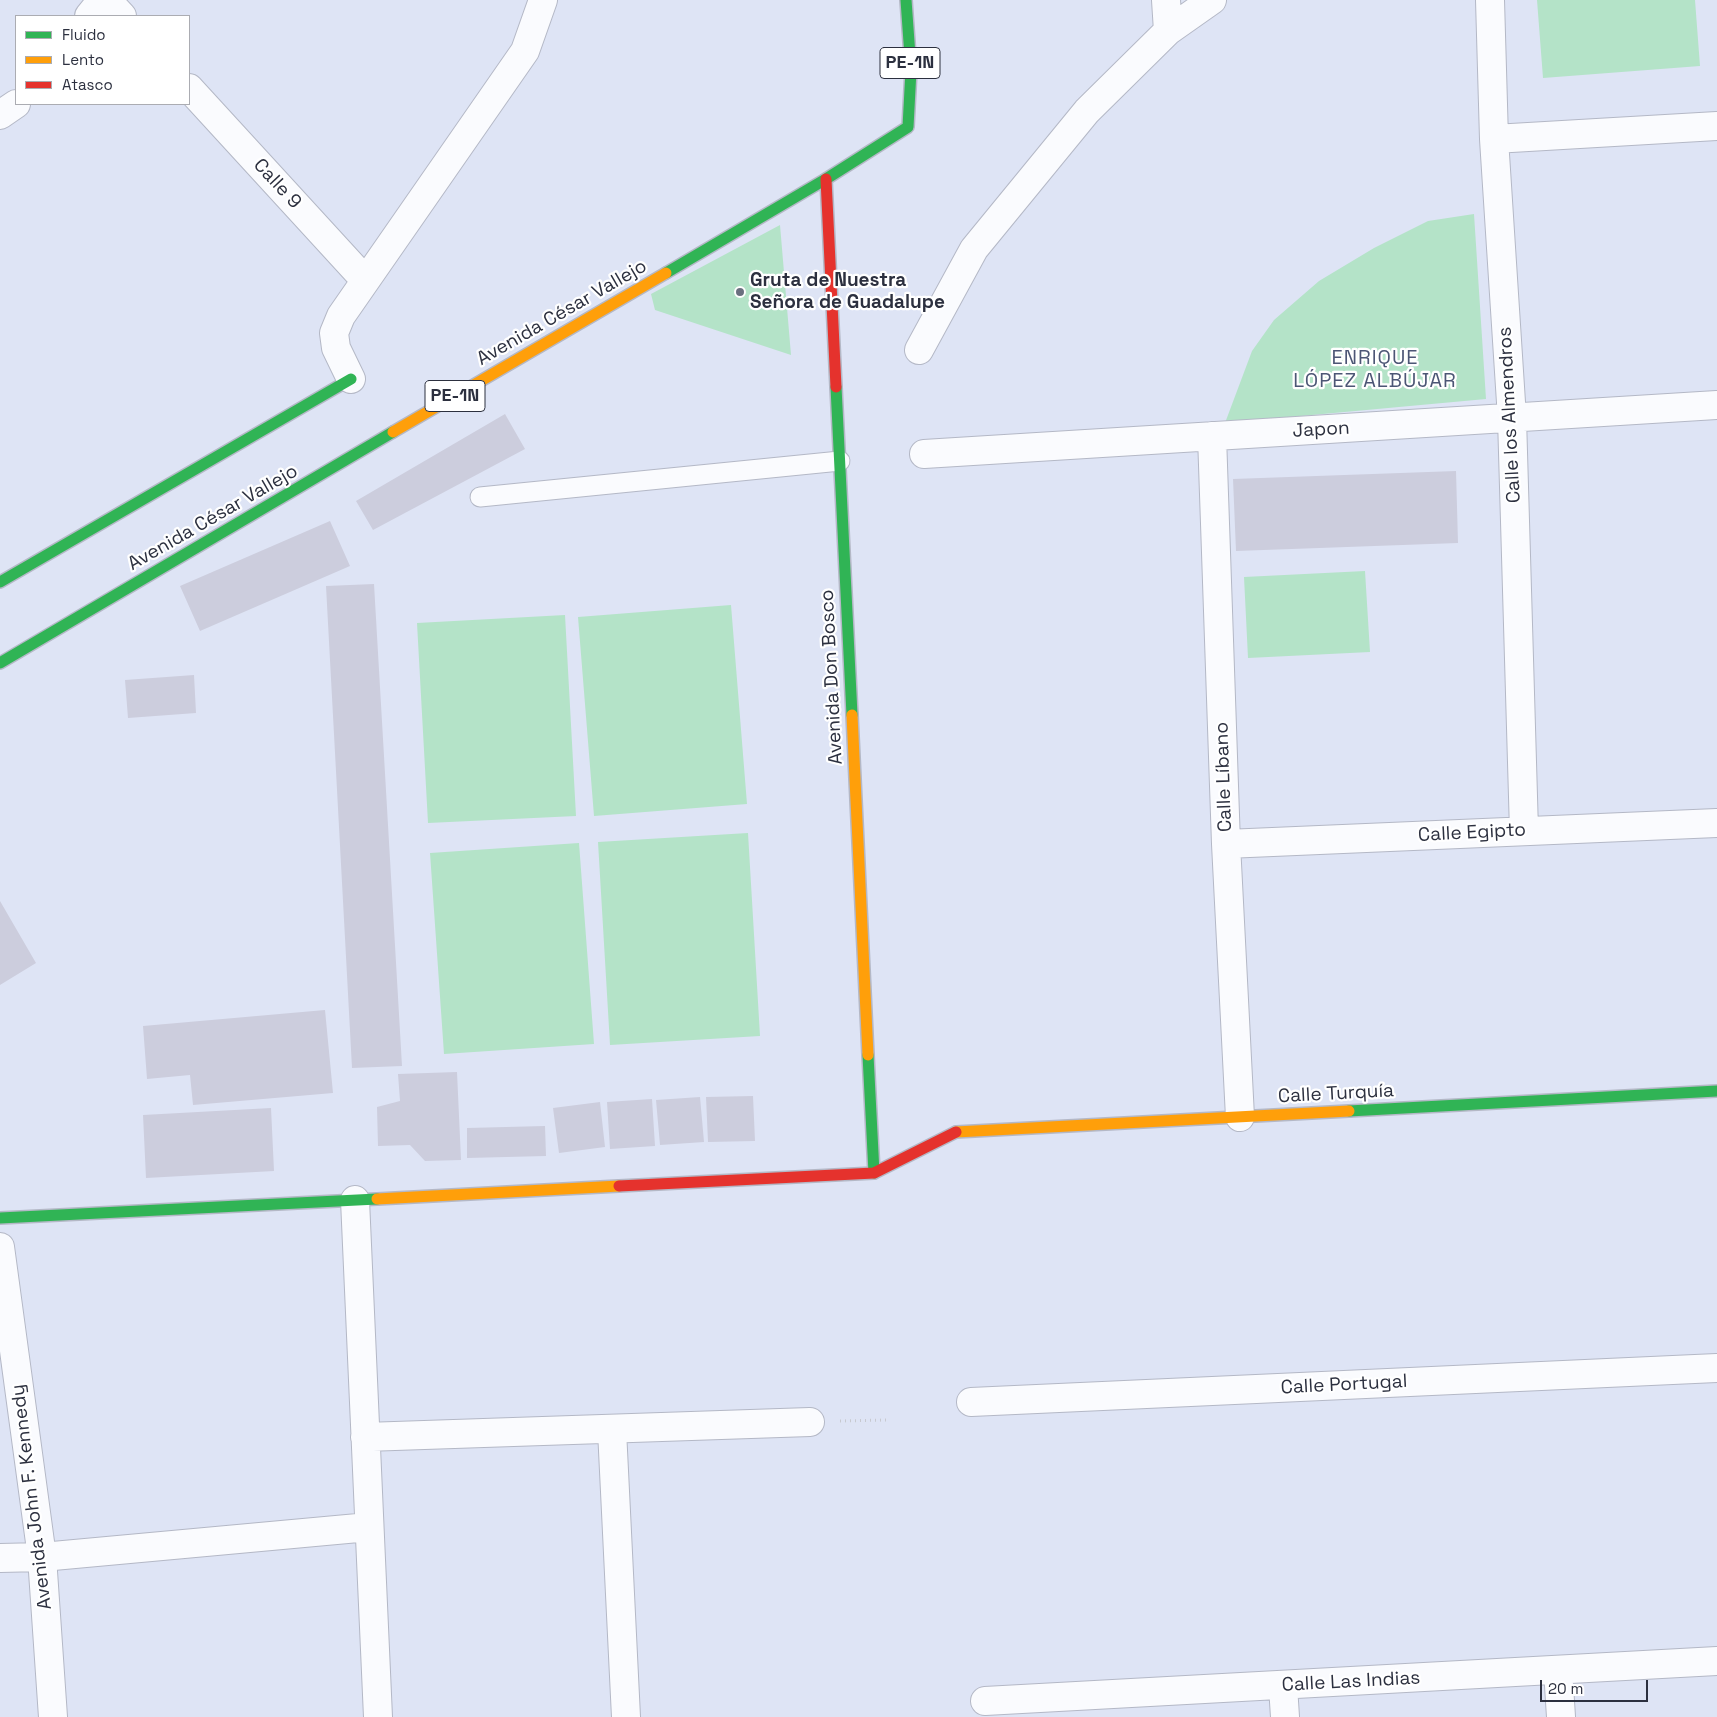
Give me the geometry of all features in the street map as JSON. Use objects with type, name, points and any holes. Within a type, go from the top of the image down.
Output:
[{"type":"main road","name":"Avenida César Vallejo","points":[[0,663],[826,179],[908,127],[910,70],[906,0]]},
{"type":"main road","name":"Avenida Don Bosco","points":[[826,179],[874,1173]]},
{"type":"main road","points":[[0,582],[351,379]]},
{"type":"main road","name":"Calle Turquía","points":[[874,1173],[957,1132],[1717,1091]]},
{"type":"main road","points":[[0,1218],[874,1173]]},
{"type":"street","points":[[90,15],[102,0]]},
{"type":"street","points":[[108,0],[121,15]]},
{"type":"street","points":[[351,379],[336,348],[334,332],[341,316],[525,51],[543,0]]},
{"type":"street","points":[[1166,0],[1168,31]]},
{"type":"street","points":[[919,350],[974,250],[1087,111],[1168,31],[1212,0]]},
{"type":"street","name":"Calle los Almendros","points":[[1490,0],[1494,140],[1512,418],[1524,831]]},
{"type":"street","name":"Calle 9","points":[[190,89],[365,280]]},
{"type":"street","points":[[0,115],[15,105]]},
{"type":"street","points":[[1494,140],[1717,126]]},
{"type":"street","name":"Japon","points":[[924,454],[1717,405]]},
{"type":"street","name":"Calle Líbano","points":[[1212,436],[1226,844],[1240,1117]]},
{"type":"street","name":"Calle Egipto","points":[[1226,844],[1717,823]]},
{"type":"street","points":[[355,1200],[378,1717]]},
{"type":"street","name":"Avenida John F. Kennedy","points":[[0,1247],[42,1557],[53,1717]]},
{"type":"street","name":"Calle Portugal","points":[[971,1402],[1717,1368]]},
{"type":"street","points":[[365,1437],[810,1422]]},
{"type":"street","points":[[612,1430],[626,1717]]},
{"type":"street","points":[[0,1558],[42,1557],[369,1526]]},
{"type":"street","name":"Calle Las Indias","points":[[985,1701],[1717,1662]]},
{"type":"street","points":[[1558,1670],[1561,1717]]},
{"type":"street","points":[[1283,1686],[1284,1717]]},
{"type":"lane","points":[[480,497],[840,461]]},
{"type":"path","points":[[810,1422],[886,1420]]},
{"type":"green space","points":[[1537,0],[1695,0],[1700,66],[1543,78]]},
{"type":"green space","points":[[1474,214],[1486,399],[1225,423],[1252,351],[1274,320],[1319,281],[1374,248],[1428,221]]},
{"type":"green space","points":[[780,225],[791,355],[655,310],[651,294]]},
{"type":"green space","points":[[1365,571],[1370,652],[1248,658],[1244,577]]},
{"type":"green space","points":[[731,605],[747,804],[594,816],[578,617]]},
{"type":"green space","points":[[565,615],[576,816],[428,823],[417,623]]},
{"type":"green space","points":[[748,833],[760,1036],[610,1045],[598,842]]},
{"type":"green space","points":[[579,843],[594,1044],[444,1054],[430,853]]},
{"type":"building","points":[[505,414],[525,449],[373,530],[356,501]]},
{"type":"building","points":[[1456,471],[1458,543],[1236,551],[1233,479]]},
{"type":"building","points":[[330,521],[350,566],[200,631],[180,586]]},
{"type":"building","points":[[374,584],[402,1066],[352,1068],[326,586]]},
{"type":"building","points":[[194,675],[196,713],[128,718],[125,680]]},
{"type":"building","points":[[0,901],[36,963],[0,985]]},
{"type":"building","points":[[325,1010],[333,1093],[193,1105],[190,1075],[147,1079],[143,1026]]},
{"type":"building","points":[[457,1072],[461,1160],[425,1161],[410,1145],[378,1146],[377,1107],[400,1101],[398,1074]]},
{"type":"building","points":[[753,1096],[755,1141],[708,1142],[706,1097]]},
{"type":"building","points":[[700,1097],[704,1142],[660,1145],[656,1100]]},
{"type":"building","points":[[652,1099],[655,1146],[610,1149],[607,1102]]},
{"type":"building","points":[[600,1102],[605,1147],[559,1153],[553,1108]]},
{"type":"building","points":[[271,1108],[274,1171],[146,1178],[143,1115]]},
{"type":"building","points":[[545,1126],[546,1156],[467,1158],[467,1128]]},
{"type":"traffic: fast","points":[[666,273],[826,179],[908,127],[911,70],[906,0]]},
{"type":"traffic: fast","points":[[0,582],[351,379]]},
{"type":"traffic: fast","points":[[836,387],[852,715]]},
{"type":"traffic: fast","points":[[0,663],[393,432]]},
{"type":"traffic: fast","points":[[868,1055],[874,1173]]},
{"type":"traffic: fast","points":[[1349,1111],[1717,1091]]},
{"type":"traffic: fast","points":[[0,1218],[377,1199]]},
{"type":"traffic: slow","points":[[393,432],[666,273]]},
{"type":"traffic: slow","points":[[852,715],[868,1055]]},
{"type":"traffic: slow","points":[[956,1132],[1349,1111]]},
{"type":"traffic: slow","points":[[377,1199],[619,1186]]},
{"type":"traffic: jam","points":[[826,179],[836,387]]},
{"type":"traffic: jam","points":[[619,1186],[874,1173],[956,1132]]},
{"type":"place","name":"Gruta de Nuestra Señora de Guadalupe","points":[[740,292]]},
{"type":"district","name":"ENRIQUE LÓPEZ ALBÚJAR","points":[[1375,370]]}]
